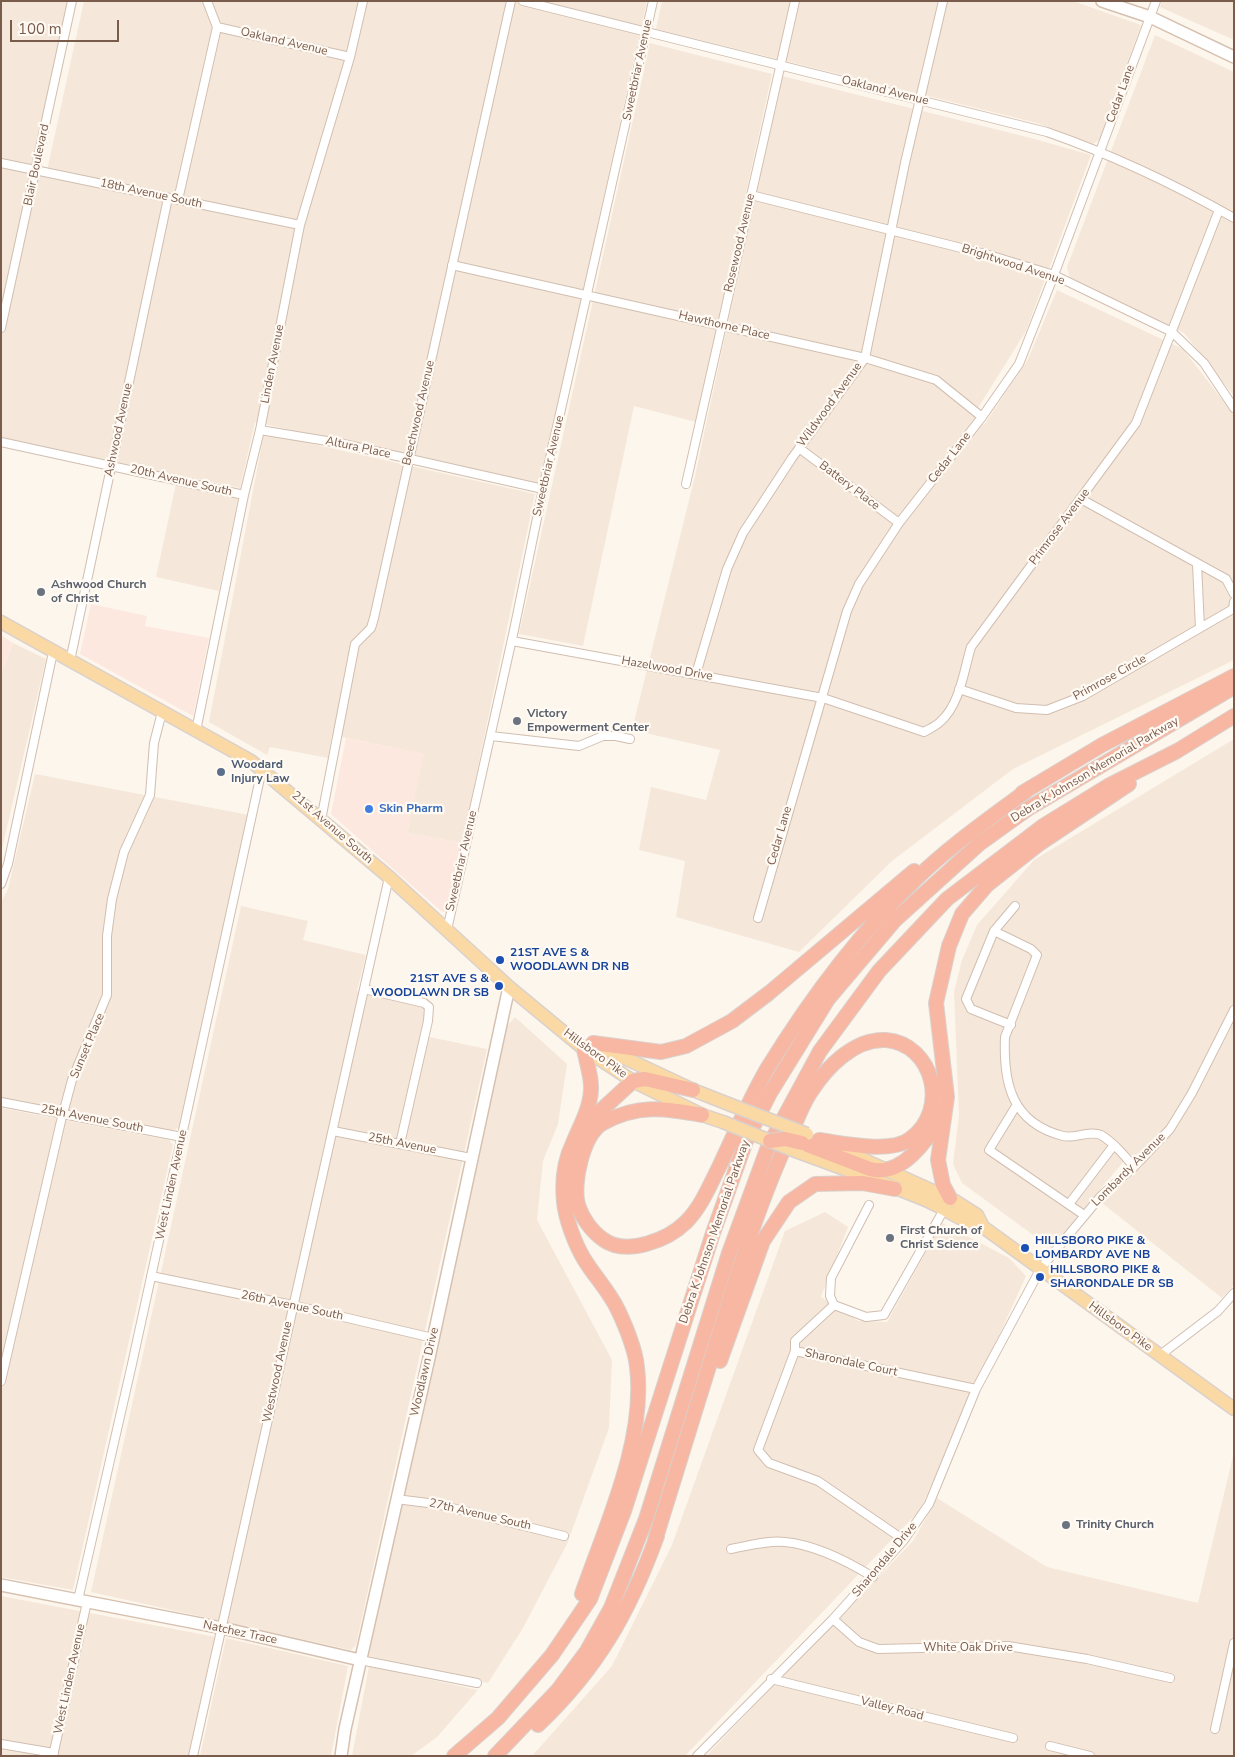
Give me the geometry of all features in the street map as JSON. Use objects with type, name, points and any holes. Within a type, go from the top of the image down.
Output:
[{"type":"highway","points":[[552,1655],[589,1576],[617,1494],[629,1453],[638,1410],[637,1366],[630,1338],[618,1309],[604,1285],[584,1259],[564,1205],[563,1184],[566,1161],[589,1104],[591,1088],[588,1046],[661,1052],[673,1050],[686,1046],[732,1021],[783,982],[953,839],[1030,788],[1102,745],[1234,676]]},
{"type":"highway","name":"Debra K Johnson Memorial Parkway","points":[[454,1756],[498,1718],[552,1655],[590,1599],[624,1510],[713,1233],[746,1141],[775,1085],[828,999],[894,920],[979,844],[1029,808],[1234,687]]},
{"type":"highway","name":"Debra K Johnson Memorial Parkway","points":[[496,1756],[558,1690],[587,1650],[610,1608],[646,1519],[729,1252],[768,1147],[820,1051],[879,971],[947,899],[1042,826],[1108,786],[1177,751],[1234,716]]},
{"type":"highway","points":[[947,1203],[938,1160],[947,1097],[936,1003],[948,946],[962,914],[987,885],[1039,844],[1177,751]]},
{"type":"highway","points":[[702,1115],[660,1108],[641,1109],[600,1124],[585,1147],[577,1178],[578,1204],[590,1228],[606,1242],[631,1246],[657,1242],[685,1222],[706,1194],[757,1086],[790,1031],[828,976],[919,876],[1030,788]]},
{"type":"highway","points":[[654,1544],[744,1254],[771,1176],[810,1093],[835,1062],[860,1045],[878,1040],[895,1041],[921,1058],[934,1087],[932,1114],[910,1140],[889,1146],[807,1142],[784,1139],[770,1141]]},
{"type":"highway","points":[[579,1130],[633,1081],[645,1079],[693,1090]]},
{"type":"highway","points":[[807,1142],[870,1169],[880,1172],[890,1170],[918,1150],[935,1129],[945,1110]]},
{"type":"highway","points":[[504,1756],[569,1695],[602,1652],[626,1609],[654,1544],[763,1241],[789,1202],[815,1184],[862,1183],[895,1188]]},
{"type":"main road","points":[[1102,1],[1150,17],[1234,57]]},
{"type":"main road","name":"21st Avenue South","points":[[1,622],[262,769],[389,876],[509,988],[558,1028]]},
{"type":"main road","name":"Woodlawn Drive","points":[[341,1756],[360,1660],[433,1338],[509,988]]},
{"type":"main road","name":"Hillsboro Pike","points":[[558,1028],[588,1046],[633,1081],[702,1115],[770,1141]]},
{"type":"main road","name":"Hillsboro Pike","points":[[588,1046],[731,1105],[895,1188],[947,1203],[977,1215],[983,1227],[1234,1409]]},
{"type":"main road","name":"Hillsboro Pike","points":[[890,1170],[947,1203]]},
{"type":"main road","name":"Natchez Trace","points":[[1,1585],[222,1628],[360,1660]]},
{"type":"street","name":"Blair Boulevard","points":[[1,328],[5,290],[36,169],[72,1]]},
{"type":"street","points":[[178,200],[217,27],[207,1]]},
{"type":"street","name":"Linden Avenue","points":[[196,731],[244,495],[260,430],[300,226],[350,57],[363,1]]},
{"type":"street","name":"Beechwood Avenue","points":[[321,820],[355,644],[371,628],[511,1]]},
{"type":"street","name":"Oakland Avenue","points":[[523,1],[1047,132],[1100,151],[1166,180],[1234,218]]},
{"type":"street","name":"Sweetbriar Avenue","points":[[447,930],[512,641],[543,490],[653,1]]},
{"type":"street","name":"Rosewood Avenue","points":[[686,484],[795,1]]},
{"type":"street","name":"Wildwood Avenue","points":[[696,674],[727,570],[743,533],[799,448],[865,358],[891,230],[943,1]]},
{"type":"street","name":"Cedar Lane","points":[[758,918],[791,798],[823,698],[847,611],[860,584],[899,523],[982,417],[1019,364],[1156,1]]},
{"type":"street","name":"Oakland Avenue","points":[[217,27],[350,57]]},
{"type":"street","name":"18th Avenue South","points":[[1,163],[300,226]]},
{"type":"street","name":"Brightwood Avenue","points":[[751,195],[989,255],[1054,275],[1172,332],[1204,363],[1234,408]]},
{"type":"street","name":"Ashwood Avenue","points":[[70,662],[168,198]]},
{"type":"street","name":"Primrose Avenue","points":[[823,698],[924,732],[940,722],[949,712],[959,689],[971,647],[1136,423],[1218,210]]},
{"type":"street","name":"Hawthorne Place","points":[[452,265],[722,324],[865,358],[936,380],[982,417]]},
{"type":"street","name":"Altura Place","points":[[260,430],[409,459],[543,490]]},
{"type":"street","name":"20th Avenue South","points":[[1,442],[244,495]]},
{"type":"street","name":"Battery Place","points":[[799,448],[899,523]]},
{"type":"street","points":[[1081,500],[1226,579],[1234,594]]},
{"type":"street","points":[[1197,564],[1200,628]]},
{"type":"street","name":"Primrose Circle","points":[[959,689],[1016,708],[1047,710],[1083,696],[1200,628],[1226,615],[1233,608],[1234,602]]},
{"type":"street","name":"Hazelwood Drive","points":[[512,641],[823,698]]},
{"type":"street","points":[[1,884],[8,864],[53,652]]},
{"type":"street","name":"Sunset Place","points":[[1,1381],[72,1080],[108,995],[107,936],[112,900],[126,846],[150,795],[154,743],[162,712]]},
{"type":"street","points":[[491,736],[580,746],[603,736],[616,736],[630,740]]},
{"type":"street","name":"West Linden Avenue","points":[[54,1754],[83,1601],[262,769]]},
{"type":"street","name":"Westwood Avenue","points":[[193,1756],[389,876]]},
{"type":"street","points":[[1011,1025],[971,1009],[966,1000],[994,931],[1015,906]]},
{"type":"street","points":[[994,931],[1031,949],[1037,955],[1005,1037],[1004,1052],[1010,1093],[1016,1106],[1037,1126],[1064,1136],[1099,1134],[1114,1145],[1134,1167]]},
{"type":"street","points":[[364,989],[424,1003],[428,1007],[428,1021],[400,1144]]},
{"type":"street","name":"Lombardy Avenue","points":[[1041,1268],[1101,1196],[1134,1167],[1170,1128],[1192,1093],[1234,1010]]},
{"type":"street","name":"25th Avenue South","points":[[1,1102],[182,1137]]},
{"type":"street","points":[[1016,1106],[989,1150],[1084,1215]]},
{"type":"street","name":"25th Avenue","points":[[333,1131],[471,1158]]},
{"type":"street","points":[[1071,1206],[1114,1145]]},
{"type":"street","points":[[870,1205],[831,1278],[830,1296],[834,1305],[866,1317],[884,1315],[947,1203]]},
{"type":"street","name":"Sharondale Drive","points":[[697,1756],[771,1679],[833,1619],[873,1577],[904,1540],[929,1504],[976,1389],[1041,1268]]},
{"type":"street","name":"26th Avenue South","points":[[152,1276],[292,1305],[433,1338]]},
{"type":"street","points":[[1159,1356],[1218,1311],[1234,1293]]},
{"type":"street","points":[[795,1351],[795,1340],[834,1305]]},
{"type":"street","name":"Sharondale Court","points":[[904,1540],[818,1481],[769,1463],[758,1450],[795,1351],[976,1389]]},
{"type":"street","name":"27th Avenue South","points":[[396,1499],[436,1504],[564,1536]]},
{"type":"street","points":[[731,1549],[785,1542],[823,1551],[848,1562],[873,1577]]},
{"type":"street","name":"White Oak Drive","points":[[833,1619],[859,1642],[878,1649],[1008,1646],[1096,1661],[1170,1678]]},
{"type":"street","points":[[1215,1729],[1234,1643]]},
{"type":"street","name":"Natchez Trace","points":[[360,1660],[477,1683]]},
{"type":"street","name":"Valley Road","points":[[771,1679],[1013,1738]]},
{"type":"street","points":[[1,1744],[54,1754]]},
{"type":"street","points":[[1050,1746],[1090,1756]]},
{"type":"shaded area","points":[[1,1],[72,1],[36,169],[1,163]]},
{"type":"shaded area","points":[[84,1],[647,1],[540,486],[255,422],[240,488],[1,438],[1,167],[46,175]]},
{"type":"shaded area","points":[[662,1],[1073,1],[1141,25],[1100,139],[1093,144],[1037,123],[656,29]]},
{"type":"shaded area","points":[[1162,1],[1234,1],[1234,40],[1160,7]]},
{"type":"shaded area","points":[[1155,35],[1234,72],[1234,396],[1184,333],[1070,279],[1067,267]]},
{"type":"shaded area","points":[[650,43],[772,74],[696,422],[634,406],[583,646],[519,634]]},
{"type":"shaded area","points":[[782,76],[1031,138],[1091,155],[1026,331],[978,408],[937,375],[728,322]]},
{"type":"shaded area","points":[[1057,290],[1183,349],[1234,415],[1234,660],[1013,769],[892,861],[799,952],[676,917],[685,861],[639,850],[651,787],[706,800],[720,750],[632,730],[695,476],[726,331],[858,361],[933,383],[984,425],[1028,359]]},
{"type":"shaded area","points":[[264,433],[535,494],[462,843],[407,833],[423,754],[332,735],[328,758],[270,747],[267,755],[209,722]]},
{"type":"shaded area","points":[[176,484],[238,498],[219,591],[156,577]]},
{"type":"shaded area","points":[[91,604],[147,616],[145,626],[209,638],[193,716],[80,654]]},
{"type":"shaded area","points":[[1,635],[13,643],[1,674]]},
{"type":"shaded area","points":[[13,643],[46,659],[1,853],[1,674]]},
{"type":"shaded area","points":[[346,738],[424,754],[407,833],[462,843],[447,913],[441,911],[331,814]]},
{"type":"shaded area","points":[[1234,739],[1234,1285],[1222,1298],[1102,1203],[1143,1166],[1130,1154],[1051,1248],[962,1183],[953,1164],[959,1115],[954,992],[962,960],[977,925],[1034,860]]},
{"type":"shaded area","points":[[35,774],[249,815],[180,1127],[172,1131],[1,1099],[1,902],[8,889]]},
{"type":"shaded area","points":[[241,906],[308,921],[303,940],[366,955],[357,991],[422,1005],[426,1009],[420,1035],[487,1049],[356,1645],[351,1650],[91,1592]]},
{"type":"shaded area","points":[[515,1017],[567,1064],[558,1124],[543,1161],[537,1220],[612,1360],[609,1428],[567,1544],[523,1628],[488,1683],[367,1656],[507,1026]]},
{"type":"shaded area","points":[[1,1108],[169,1140],[173,1145],[73,1590],[1,1577]]},
{"type":"shaded area","points":[[825,1212],[848,1227],[821,1297],[858,1321],[887,1322],[942,1223],[1009,1258],[1026,1276],[920,1510],[685,1756],[532,1756],[612,1666],[672,1545],[785,1231]]},
{"type":"shaded area","points":[[1234,1452],[1234,1756],[706,1756],[913,1541],[937,1498],[1047,1567],[1198,1603]]},
{"type":"shaded area","points":[[1,1596],[216,1637],[192,1756],[1,1756]]},
{"type":"shaded area","points":[[226,1638],[348,1666],[331,1756],[200,1756]]},
{"type":"shaded area","points":[[369,1666],[478,1690],[437,1737],[411,1756],[352,1756]]},
{"type":"place","name":"Ashwood Church of Christ","points":[[41,592]]},
{"type":"place","name":"Victory Empowerment Center","points":[[517,721]]},
{"type":"place","name":"Woodard Injury Law","points":[[221,772]]},
{"type":"place","name":"Skin Pharm","points":[[369,809]]},
{"type":"place","name":"21ST AVE S & WOODLAWN DR NB","points":[[500,960]]},
{"type":"place","name":"21ST AVE S & WOODLAWN DR SB","points":[[499,986]]},
{"type":"place","name":"First Church of Christ Science","points":[[890,1238]]},
{"type":"place","name":"HILLSBORO PIKE & LOMBARDY AVE NB","points":[[1025,1248]]},
{"type":"place","name":"HILLSBORO PIKE & SHARONDALE DR SB","points":[[1040,1277]]},
{"type":"place","name":"Trinity Church","points":[[1066,1525]]}]
